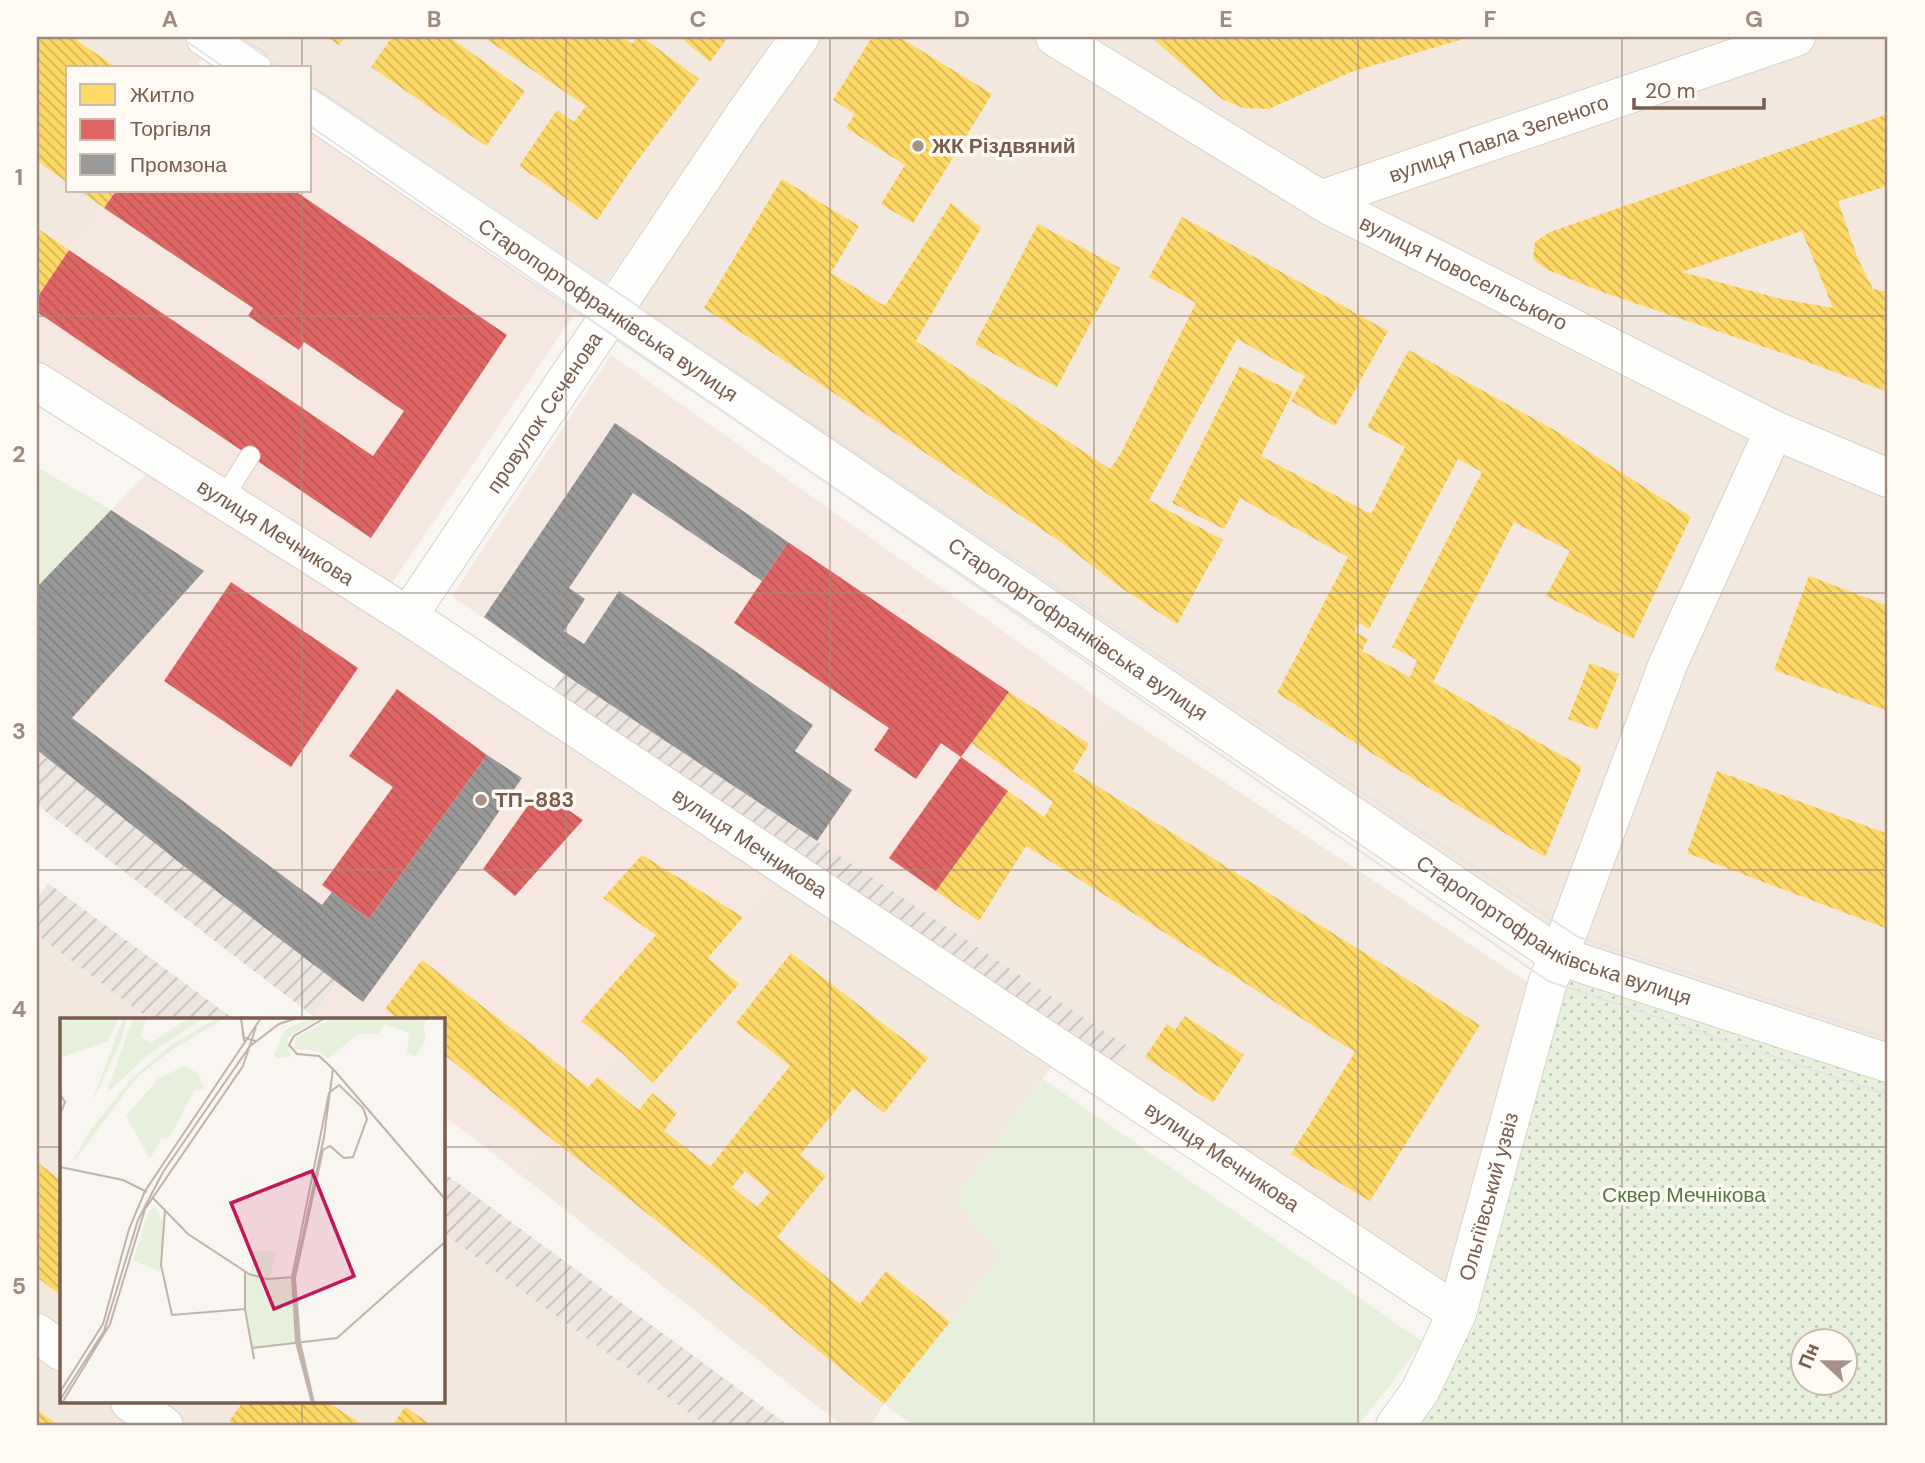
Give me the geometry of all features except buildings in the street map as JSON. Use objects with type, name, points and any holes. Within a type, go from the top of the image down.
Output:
[{"type":"street","points":[[205,37],[249,66]]},
{"type":"street","name":"провулок Сєченова","points":[[408,616],[744,114],[800,37]]},
{"type":"street","name":"вулиця Новосельського","points":[[1055,37],[1320,200],[1774,430],[1888,478]]},
{"type":"street","name":"вулиця Павла Зеленого","points":[[1320,200],[1797,37]]},
{"type":"street","name":"Старопортофранківська вулиця","points":[[312,109],[1559,956],[1888,1063]]},
{"type":"street","name":"вулиця Мечникова","points":[[37,382],[408,616],[1457,1313]]},
{"type":"street","name":"Ольгіївський узвіз","points":[[1395,1426],[1420,1391],[1457,1313],[1548,981],[1663,676],[1774,430]]},
{"type":"street","points":[[37,1333],[60,1350]]},
{"type":"street","points":[[133,1404],[164,1426]]},
{"type":"lane","points":[[222,499],[250,456]]},
{"type":"shaded area","points":[[37,37],[195,37],[210,47],[197,66],[66,66],[66,192],[115,192],[69,250],[37,298]]},
{"type":"shaded area","points":[[229,37],[775,37],[596,298],[312,95],[312,66],[270,66]]},
{"type":"shaded area","points":[[779,37],[1040,37],[1772,431],[1557,952],[602,302]]},
{"type":"shaded area","points":[[1045,37],[1782,37],[1320,198]]},
{"type":"shaded area","points":[[1805,37],[1888,37],[1888,475],[1325,200]]},
{"type":"shaded area","points":[[312,114],[586,297],[386,592],[37,372],[37,298],[69,250],[115,192],[312,192]]},
{"type":"shaded area","points":[[611,355],[1112,708],[967,940],[564,674],[452,596]]},
{"type":"shaded area","points":[[1775,432],[1888,479],[1888,1062],[1561,954]]},
{"type":"shaded area","points":[[146,474],[782,874],[623,1054],[588,1087],[522,1176],[444,1116],[444,1018],[316,1018],[313,1016],[338,982],[194,874],[37,750],[37,587]]},
{"type":"shaded area","points":[[564,674],[1130,1048],[1116,1068],[551,694]]},
{"type":"shaded area","points":[[1112,708],[1553,999],[1479,1306],[1116,1068],[1130,1048],[967,940]]},
{"type":"shaded area","points":[[37,750],[194,874],[338,981],[313,1016],[37,805]]},
{"type":"shaded area","points":[[782,874],[1060,1055],[955,1199],[1001,1256],[884,1404],[871,1426],[843,1426],[522,1176],[588,1087],[623,1054]]},
{"type":"shaded area","points":[[48,883],[232,1018],[148,1018],[37,935],[37,898]]},
{"type":"shaded area","points":[[37,935],[148,1018],[60,1018],[60,1335],[37,1318]]},
{"type":"shaded area","points":[[444,1173],[789,1426],[707,1426],[444,1234]]},
{"type":"shaded area","points":[[444,1234],[707,1426],[182,1426],[152,1404],[444,1404]]},
{"type":"shaded area","points":[[37,1351],[60,1368],[60,1404],[109,1404],[140,1426],[37,1426]]},
{"type":"green space","points":[[37,467],[111,510],[37,587]]},
{"type":"green space","name":"Сквер Мечнікова","points":[[1559,956],[1888,1063],[1888,1426],[1395,1426],[1420,1391]]},
{"type":"green space","points":[[1043,1079],[1423,1342],[1358,1426],[914,1426],[884,1404],[1001,1256],[955,1199]]},
{"type":"tram line","points":[[180,37],[222,66]]},
{"type":"tram line","points":[[237,37],[280,66]]},
{"type":"tram line","points":[[312,87],[1578,937],[1888,1038]]},
{"type":"tram line","points":[[312,127],[1548,981],[1888,1095]]},
{"type":"place","name":"ЖК Різдвяний","points":[[918,146]]},
{"type":"place","name":"ТП-883","points":[[481,800]]}]
